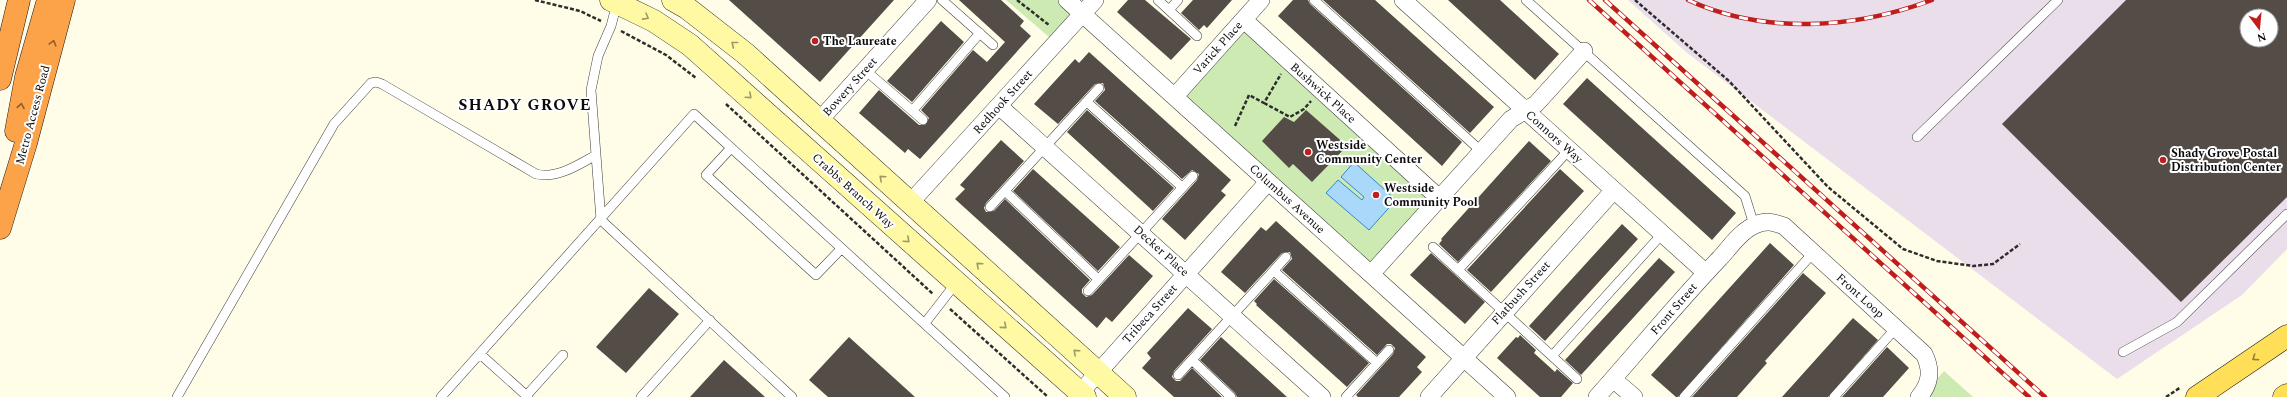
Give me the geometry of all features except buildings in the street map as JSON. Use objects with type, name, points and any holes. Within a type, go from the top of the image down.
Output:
[{"type":"highway","points":[[0,79],[19,0]]},
{"type":"highway","points":[[0,228],[26,77],[48,0]]},
{"type":"highway","name":"Metro Access Road","points":[[0,228],[28,137],[64,0]]},
{"type":"main road","points":[[673,0],[687,8],[746,54],[1125,397]]},
{"type":"main road","name":"Crabbs Branch Way","points":[[615,1],[654,21],[690,45],[1080,396]]},
{"type":"main road","points":[[2197,397],[2287,336]]},
{"type":"street","name":"Bowery Street","points":[[819,121],[928,0]]},
{"type":"street","name":"Columbus Avenue","points":[[1067,0],[1176,95],[1268,182],[1507,397]]},
{"type":"street","name":"Redhook Street","points":[[910,203],[1095,0]]},
{"type":"street","name":"Varick Place","points":[[1176,95],[1261,0]]},
{"type":"street","name":"Connors Way","points":[[1403,0],[1706,273]]},
{"type":"street","name":"Bushwick Place","points":[[1244,20],[1439,198]]},
{"type":"street","points":[[1371,274],[1511,119],[1536,104],[1584,51]]},
{"type":"street","name":"Decker Place","points":[[999,106],[1322,397]]},
{"type":"street","name":"Tribeca Street","points":[[1080,396],[1099,372],[1268,182]]},
{"type":"street","name":"Flatbush Street","points":[[1429,397],[1614,190]]},
{"type":"street","name":"Front Loop","points":[[1754,225],[1773,221],[1784,226],[1924,354],[1929,363],[1929,381],[1919,397]]},
{"type":"street","name":"Front Street","points":[[1597,397],[1706,273],[1754,225]]},
{"type":"street","points":[[1613,379],[1634,397]]},
{"type":"lane","points":[[942,0],[992,45]]},
{"type":"lane","points":[[1158,0],[1197,36]]},
{"type":"lane","points":[[1169,10],[1178,0]]},
{"type":"lane","points":[[1314,0],[1481,151]]},
{"type":"lane","points":[[1526,0],[1745,196],[1754,225]]},
{"type":"lane","points":[[1917,137],[2058,0]]},
{"type":"lane","points":[[615,1],[611,26],[598,56],[591,90],[601,220],[792,397]]},
{"type":"lane","points":[[913,110],[980,33]]},
{"type":"lane","points":[[866,70],[923,120]]},
{"type":"lane","points":[[177,397],[334,124],[370,83],[376,82],[382,84],[536,174],[543,176],[562,172],[596,155]]},
{"type":"lane","points":[[990,207],[1099,88]]},
{"type":"lane","points":[[1087,102],[1182,187]]},
{"type":"lane","points":[[441,397],[601,220],[694,114],[1005,397]]},
{"type":"lane","points":[[731,148],[706,175],[816,275],[841,249]]},
{"type":"lane","points":[[1458,270],[1568,150]]},
{"type":"lane","points":[[1088,291],[1193,176]]},
{"type":"lane","points":[[1005,191],[1098,279]]},
{"type":"lane","points":[[2123,352],[2177,322],[2287,214]]},
{"type":"lane","points":[[1552,356],[1662,234]]},
{"type":"lane","points":[[1432,247],[1577,379]]},
{"type":"lane","points":[[1684,397],[1813,253]]},
{"type":"lane","points":[[1178,375],[1286,257]]},
{"type":"lane","points":[[1274,271],[1377,363]]},
{"type":"lane","points":[[925,323],[956,284]]},
{"type":"lane","points":[[641,397],[710,320]]},
{"type":"lane","points":[[1834,397],[1896,328]]},
{"type":"lane","points":[[1346,397],[1389,350]]},
{"type":"lane","points":[[480,354],[527,396],[563,355]]},
{"type":"lane","points":[[1192,360],[1231,397]]},
{"type":"path","points":[[535,0],[580,11],[611,26],[666,55],[702,83]]},
{"type":"path","points":[[1017,0],[1049,25]]},
{"type":"path","points":[[1635,0],[1729,81],[1828,187],[1903,249],[1936,261],[1973,266],[1993,264],[2020,244]]},
{"type":"path","points":[[1264,102],[1281,74]]},
{"type":"path","points":[[1235,126],[1249,95],[1290,117],[1304,109],[1311,101]]},
{"type":"path","points":[[721,100],[941,302],[1048,397]]},
{"type":"shaded area","points":[[1628,0],[2287,0],[2287,249],[2242,295],[2117,379],[1686,52]]},
{"type":"green space","points":[[1006,0],[1067,0],[1083,14],[1056,43]]},
{"type":"green space","points":[[1244,20],[1437,198],[1371,271],[1179,95]]},
{"type":"green space","points":[[1944,371],[1973,397],[1921,397]]},
{"type":"water","name":"Westside Community Pool","points":[[1354,162],[1396,200],[1369,230],[1326,193],[1338,180],[1362,200],[1364,197],[1341,177]]},
{"type":"railway","points":[[1589,0],[2029,397]]},
{"type":"railway","points":[[1605,0],[2045,397]]},
{"type":"railway","points":[[1688,0],[1717,11],[1747,19],[1778,23],[1810,24],[1841,22],[1872,17],[1903,10],[1932,0]]},
{"type":"place","name":"The Laureate","points":[[815,41]]},
{"type":"place","name":"Westside Community Center","points":[[1308,152]]},
{"type":"place","name":"Shady Grove Postal Distribution Center","points":[[2163,160]]},
{"type":"place","name":"Westside Community Pool","points":[[1376,195]]},
{"type":"district","name":"SHADY GROVE","points":[[525,105]]}]
